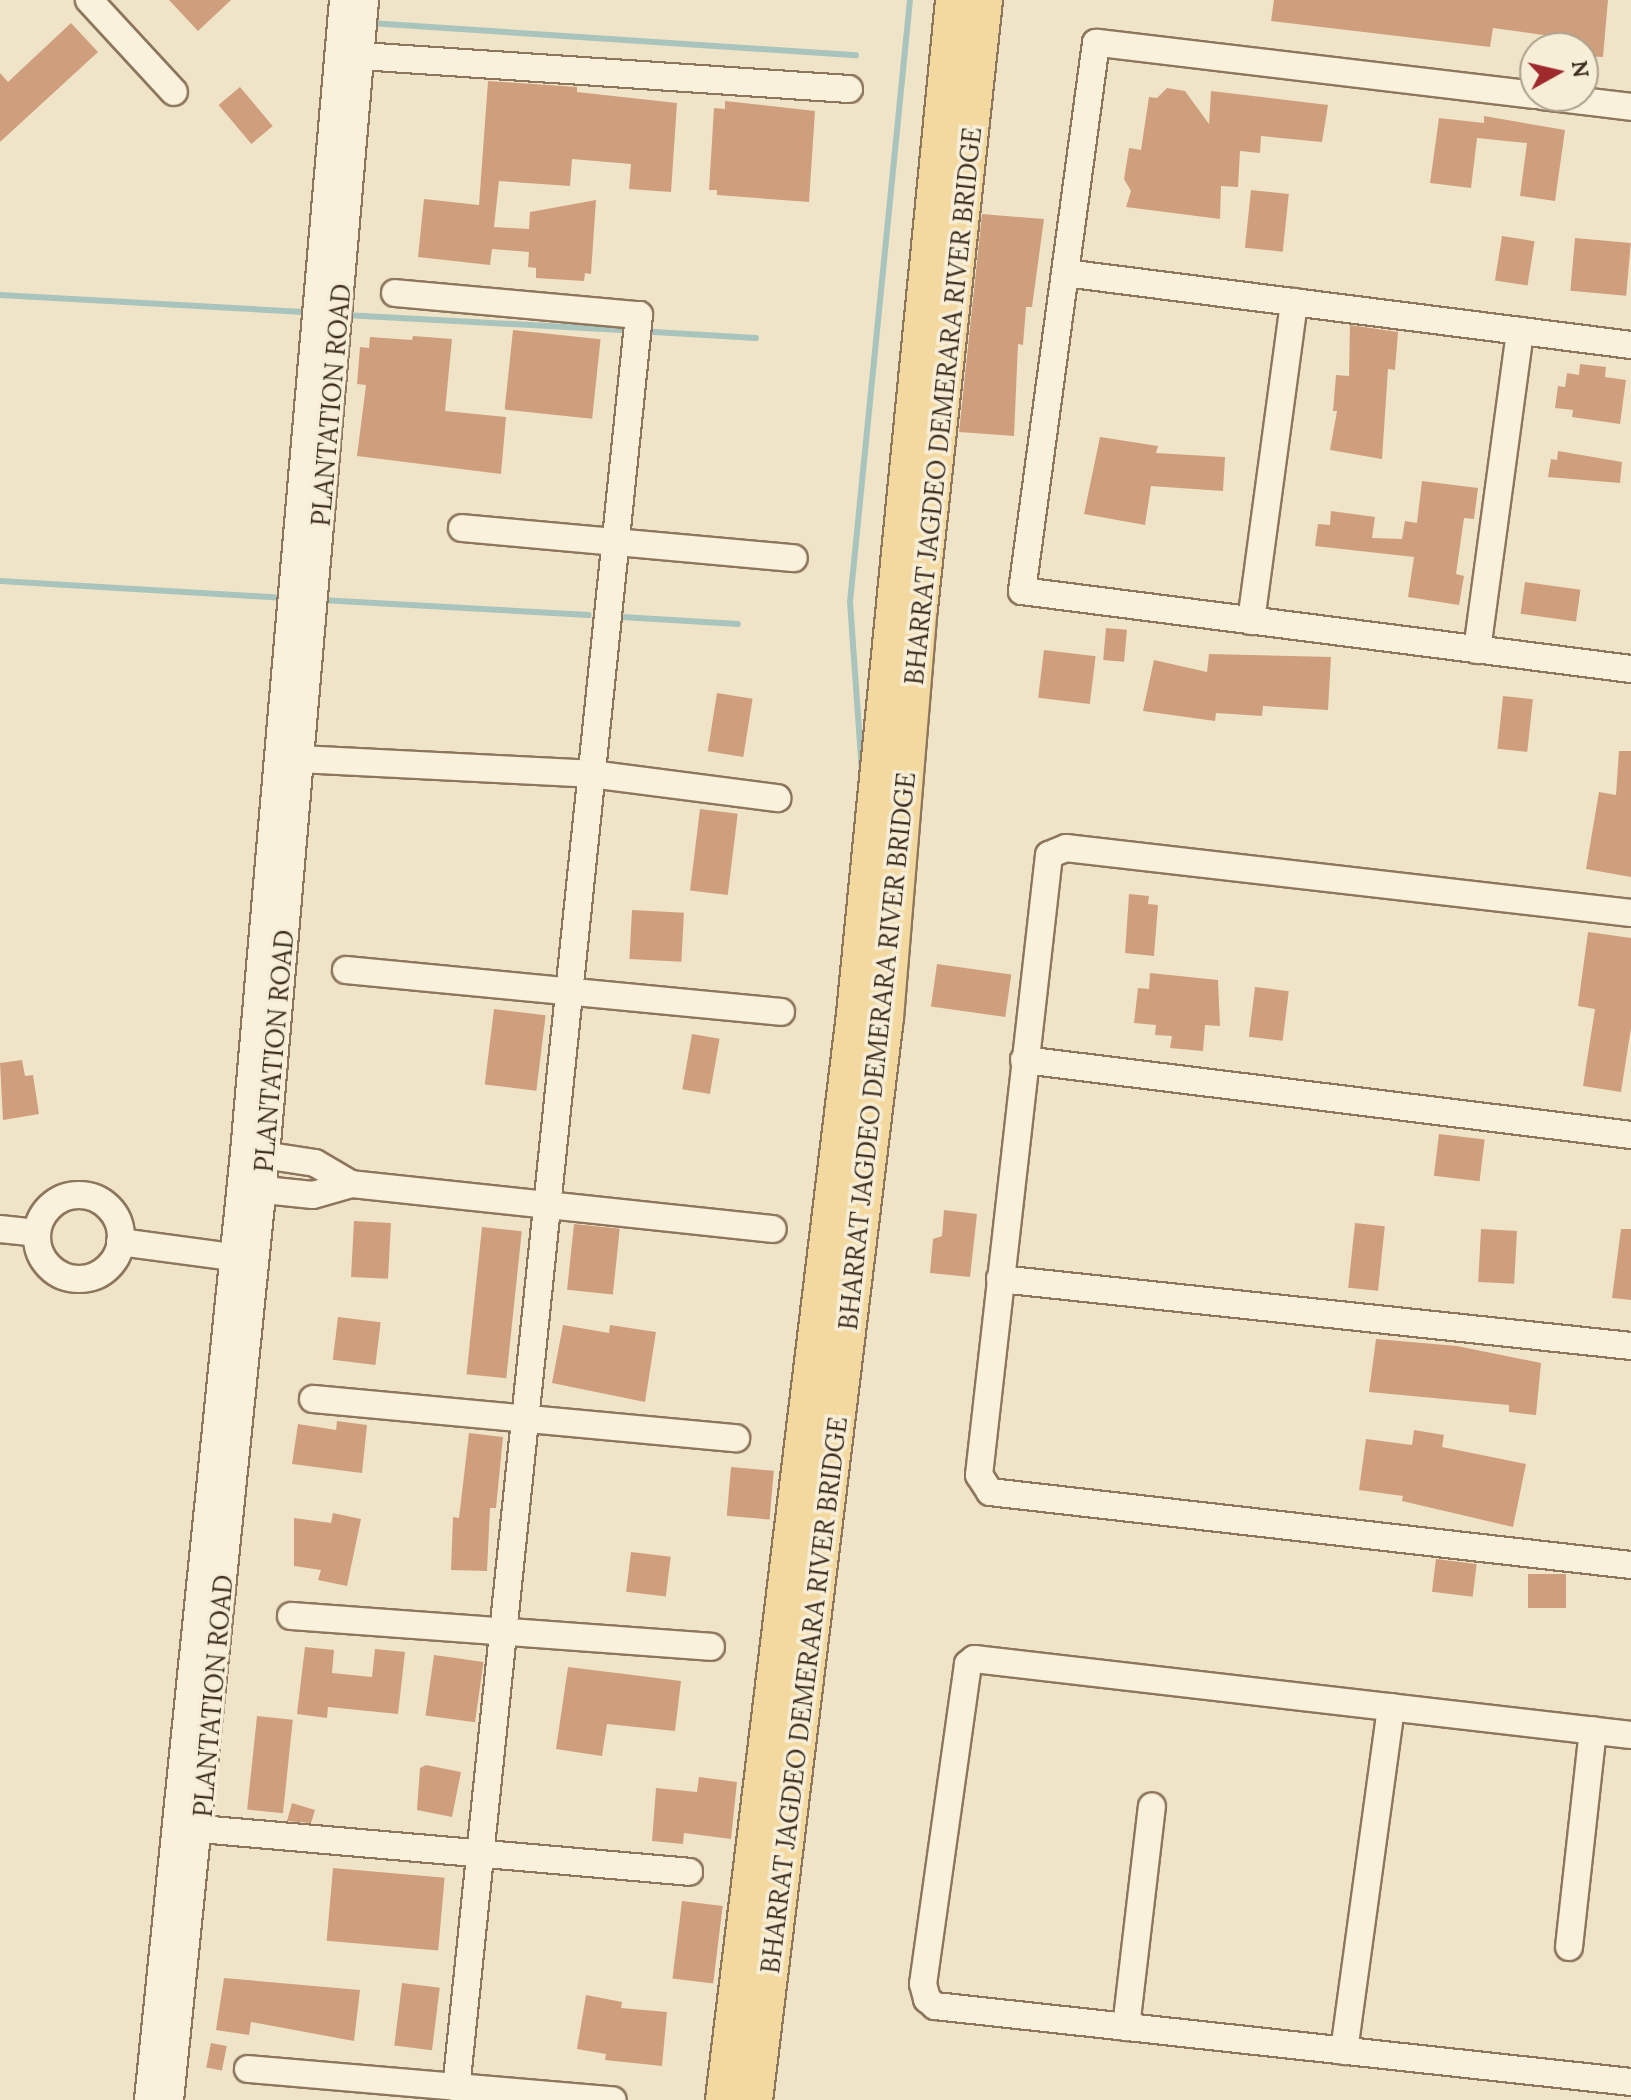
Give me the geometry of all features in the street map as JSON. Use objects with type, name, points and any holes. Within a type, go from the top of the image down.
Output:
[{"type":"main road","name":"BHARRAT JAGDEO DEMERARA RIVER BRIDGE","points":[[723,2100],[858,983],[953,0]]},
{"type":"main road","name":"BHARRAT JAGDEO DEMERARA RIVER BRIDGE","points":[[755,2100],[886,1018],[920,608],[985,0]]},
{"type":"street","points":[[89,0],[174,92]]},
{"type":"street","name":"PLANTATION ROAD","points":[[148,2100],[299,759],[350,56],[343,0]]},
{"type":"street","name":"PLANTATION ROAD","points":[[255,1154],[350,56],[365,0]]},
{"type":"street","points":[[1519,93],[1096,43],[1022,591],[1631,669]]},
{"type":"street","points":[[350,56],[849,89]]},
{"type":"street","points":[[1599,103],[1631,107]]},
{"type":"street","points":[[1065,273],[1631,345]]},
{"type":"street","points":[[395,293],[639,315],[612,545],[548,1207],[456,2088]]},
{"type":"street","points":[[1251,621],[1294,302]]},
{"type":"street","points":[[1477,650],[1520,331]]},
{"type":"street","points":[[462,528],[612,545],[794,558]]},
{"type":"street","points":[[299,759],[591,774],[777,798]]},
{"type":"street","points":[[1631,913],[1066,848],[1049,855],[1045,866],[979,1475],[990,1492],[1631,1565]]},
{"type":"street","points":[[346,970],[570,989],[781,1012]]},
{"type":"street","points":[[1024,1060],[1631,1135]]},
{"type":"street","points":[[255,1154],[315,1163],[351,1184]]},
{"type":"street","points":[[251,1189],[313,1195],[351,1184],[773,1229]]},
{"type":"street","points":[[83,1195],[112,1211],[120,1242],[105,1270],[74,1279],[46,1264],[37,1233],[53,1204],[83,1195]]},
{"type":"street","points":[[0,1229],[37,1233]]},
{"type":"street","points":[[120,1242],[244,1259]]},
{"type":"street","name":"PLANTATION ROAD","points":[[170,2100],[200,1829],[244,1259]]},
{"type":"street","points":[[1000,1279],[1631,1346]]},
{"type":"street","points":[[313,1399],[736,1438]]},
{"type":"street","points":[[291,1616],[504,1635],[711,1647]]},
{"type":"street","points":[[1631,1735],[983,1659],[968,1664],[923,1984],[927,1999],[935,2006],[1631,2082]]},
{"type":"street","points":[[1344,2051],[1391,1707]]},
{"type":"street","points":[[1569,1947],[1593,1730]]},
{"type":"street","points":[[1126,2027],[1152,1807]]},
{"type":"street","points":[[200,1829],[689,1872]]},
{"type":"street","points":[[248,2069],[613,2100]]},
{"type":"building","points":[[169,0],[231,0],[198,31]]},
{"type":"building","points":[[1274,0],[1608,0],[1603,57],[1599,57],[1599,32],[1522,32],[1493,28],[1490,47],[1271,21]]},
{"type":"building","points":[[71,23],[98,52],[0,142],[0,73],[8,82]]},
{"type":"building","points":[[488,81],[577,87],[577,92],[677,103],[671,192],[629,189],[631,164],[572,159],[570,186],[499,181],[494,227],[529,229],[530,212],[596,200],[591,274],[585,273],[584,281],[536,278],[536,268],[528,267],[529,252],[492,249],[490,265],[418,257],[424,199],[479,205]]},
{"type":"building","points":[[240,87],[273,126],[251,144],[219,105]]},
{"type":"building","points":[[1167,88],[1185,91],[1209,124],[1211,91],[1328,105],[1322,142],[1261,136],[1260,153],[1240,151],[1238,187],[1221,186],[1220,219],[1126,207],[1131,191],[1124,179],[1129,148],[1141,150],[1149,97],[1157,98]]},
{"type":"building","points":[[725,101],[815,111],[809,202],[717,195],[717,190],[709,190],[714,108],[725,109]]},
{"type":"building","points":[[1484,116],[1565,130],[1555,201],[1520,196],[1527,143],[1477,138],[1471,188],[1430,183],[1439,118],[1484,123]]},
{"type":"building","points":[[1251,190],[1289,194],[1283,252],[1245,248]]},
{"type":"building","points":[[982,214],[1044,219],[1032,307],[1026,307],[1023,345],[1018,344],[1014,436],[959,432]]},
{"type":"building","points":[[1502,236],[1535,241],[1528,286],[1495,280]]},
{"type":"building","points":[[1575,238],[1631,243],[1626,296],[1570,291]]},
{"type":"building","points":[[1350,325],[1398,332],[1395,370],[1388,369],[1382,459],[1330,450],[1337,411],[1333,411],[1336,375],[1349,376]]},
{"type":"building","points":[[513,330],[601,339],[592,419],[505,410]]},
{"type":"building","points":[[413,336],[452,339],[445,411],[506,417],[501,474],[357,456],[366,385],[357,384],[360,347],[369,348],[370,337],[412,340]]},
{"type":"building","points":[[1580,364],[1606,367],[1605,377],[1626,380],[1620,424],[1572,417],[1573,410],[1555,408],[1558,386],[1565,387],[1567,373],[1579,375]]},
{"type":"building","points":[[1100,437],[1158,446],[1156,453],[1225,457],[1223,491],[1151,486],[1145,525],[1084,514]]},
{"type":"building","points":[[1558,451],[1622,462],[1620,483],[1548,477],[1551,459],[1557,460]]},
{"type":"building","points":[[1422,481],[1478,488],[1474,519],[1464,518],[1456,574],[1464,576],[1459,605],[1408,597],[1414,557],[1315,546],[1318,524],[1330,525],[1331,511],[1375,517],[1372,538],[1402,539],[1405,521],[1417,523]]},
{"type":"building","points":[[1525,582],[1580,590],[1576,621],[1521,614]]},
{"type":"building","points":[[1106,628],[1127,630],[1124,662],[1103,660]]},
{"type":"building","points":[[1044,650],[1096,656],[1090,704],[1038,698]]},
{"type":"building","points":[[1209,654],[1331,657],[1328,710],[1263,706],[1262,716],[1216,713],[1215,721],[1143,711],[1154,660],[1207,672]]},
{"type":"building","points":[[717,693],[753,699],[743,757],[708,751]]},
{"type":"building","points":[[1503,696],[1533,699],[1527,752],[1497,749]]},
{"type":"building","points":[[1619,751],[1631,751],[1631,877],[1586,869],[1599,792],[1616,795]]},
{"type":"building","points":[[700,809],[738,814],[728,895],[690,890]]},
{"type":"building","points":[[1129,894],[1149,896],[1148,904],[1158,905],[1154,956],[1125,953]]},
{"type":"building","points":[[632,910],[684,913],[681,962],[629,959]]},
{"type":"building","points":[[1588,932],[1631,938],[1631,1028],[1621,1092],[1583,1086],[1595,1009],[1578,1006]]},
{"type":"building","points":[[937,964],[1011,974],[1005,1017],[931,1007]]},
{"type":"building","points":[[1150,973],[1218,980],[1220,1026],[1205,1025],[1203,1051],[1170,1048],[1172,1036],[1155,1035],[1156,1025],[1134,1023],[1138,988],[1149,989]]},
{"type":"building","points":[[1255,987],[1289,991],[1283,1041],[1249,1037]]},
{"type":"building","points":[[494,1009],[546,1015],[536,1091],[485,1084]]},
{"type":"building","points":[[692,1034],[720,1039],[710,1094],[682,1089]]},
{"type":"building","points":[[22,1060],[25,1076],[33,1075],[39,1114],[3,1120],[0,1063]]},
{"type":"building","points":[[1439,1134],[1485,1140],[1480,1181],[1434,1176]]},
{"type":"building","points":[[944,1210],[977,1214],[970,1277],[930,1273],[933,1239],[942,1236]]},
{"type":"building","points":[[354,1221],[391,1223],[388,1279],[351,1277]]},
{"type":"building","points":[[1355,1223],[1385,1226],[1378,1291],[1348,1288]]},
{"type":"building","points":[[574,1224],[620,1229],[613,1294],[567,1290]]},
{"type":"building","points":[[482,1227],[522,1231],[506,1378],[467,1374]]},
{"type":"building","points":[[1481,1229],[1517,1231],[1514,1284],[1478,1282]]},
{"type":"building","points":[[1621,1229],[1631,1229],[1631,1300],[1612,1298]]},
{"type":"building","points":[[338,1317],[381,1322],[375,1365],[333,1360]]},
{"type":"building","points":[[563,1325],[609,1333],[610,1325],[656,1332],[645,1402],[552,1383]]},
{"type":"building","points":[[1376,1339],[1457,1346],[1541,1363],[1536,1415],[1509,1412],[1509,1405],[1369,1392]]},
{"type":"building","points":[[337,1421],[367,1425],[362,1473],[292,1464],[298,1424],[336,1430]]},
{"type":"building","points":[[1414,1430],[1444,1435],[1442,1447],[1526,1464],[1513,1527],[1402,1501],[1403,1496],[1359,1490],[1366,1439],[1412,1445]]},
{"type":"building","points":[[469,1433],[503,1437],[496,1508],[490,1508],[487,1571],[451,1570],[453,1517],[459,1518]]},
{"type":"building","points":[[731,1467],[774,1471],[770,1520],[727,1516]]},
{"type":"building","points":[[333,1513],[361,1519],[347,1586],[318,1580],[321,1570],[294,1566],[294,1518],[331,1523]]},
{"type":"building","points":[[631,1552],[671,1557],[666,1597],[626,1592]]},
{"type":"building","points":[[1436,1559],[1477,1564],[1473,1597],[1432,1592]]},
{"type":"building","points":[[1528,1574],[1566,1574],[1566,1608],[1528,1608]]},
{"type":"building","points":[[305,1647],[334,1650],[332,1673],[372,1677],[375,1649],[405,1652],[398,1714],[328,1707],[327,1718],[297,1714]]},
{"type":"building","points":[[434,1655],[484,1662],[475,1722],[426,1715]]},
{"type":"building","points":[[568,1667],[681,1681],[675,1731],[607,1724],[602,1756],[556,1749]]},
{"type":"building","points":[[257,1716],[293,1720],[283,1813],[247,1809]]},
{"type":"building","points":[[426,1765],[461,1772],[452,1817],[417,1810],[420,1768]]},
{"type":"building","points":[[699,1777],[737,1782],[731,1839],[684,1833],[683,1844],[652,1841],[656,1788],[697,1792]]},
{"type":"building","points":[[292,1803],[315,1810],[311,1823],[287,1821]]},
{"type":"building","points":[[333,1868],[445,1878],[438,1950],[327,1941]]},
{"type":"building","points":[[682,1901],[723,1906],[713,1983],[672,1978]]},
{"type":"building","points":[[224,1978],[360,1990],[354,2041],[251,2022],[249,2035],[216,2030]]},
{"type":"building","points":[[402,1983],[440,1988],[432,2050],[394,2046]]},
{"type":"building","points":[[586,1995],[622,2002],[621,2008],[667,2012],[662,2066],[605,2060],[606,2054],[577,2049]]},
{"type":"building","points":[[211,2043],[227,2046],[222,2071],[206,2068]]},
{"type":"waterway","points":[[862,773],[850,602],[910,0]]},
{"type":"waterway","points":[[370,23],[856,55]]},
{"type":"waterway","points":[[0,295],[308,312]]},
{"type":"waterway","points":[[345,315],[621,330]]},
{"type":"waterway","points":[[654,332],[756,338]]},
{"type":"waterway","points":[[0,581],[284,598]]},
{"type":"waterway","points":[[321,600],[589,615]]},
{"type":"waterway","points":[[622,617],[738,624]]}]
